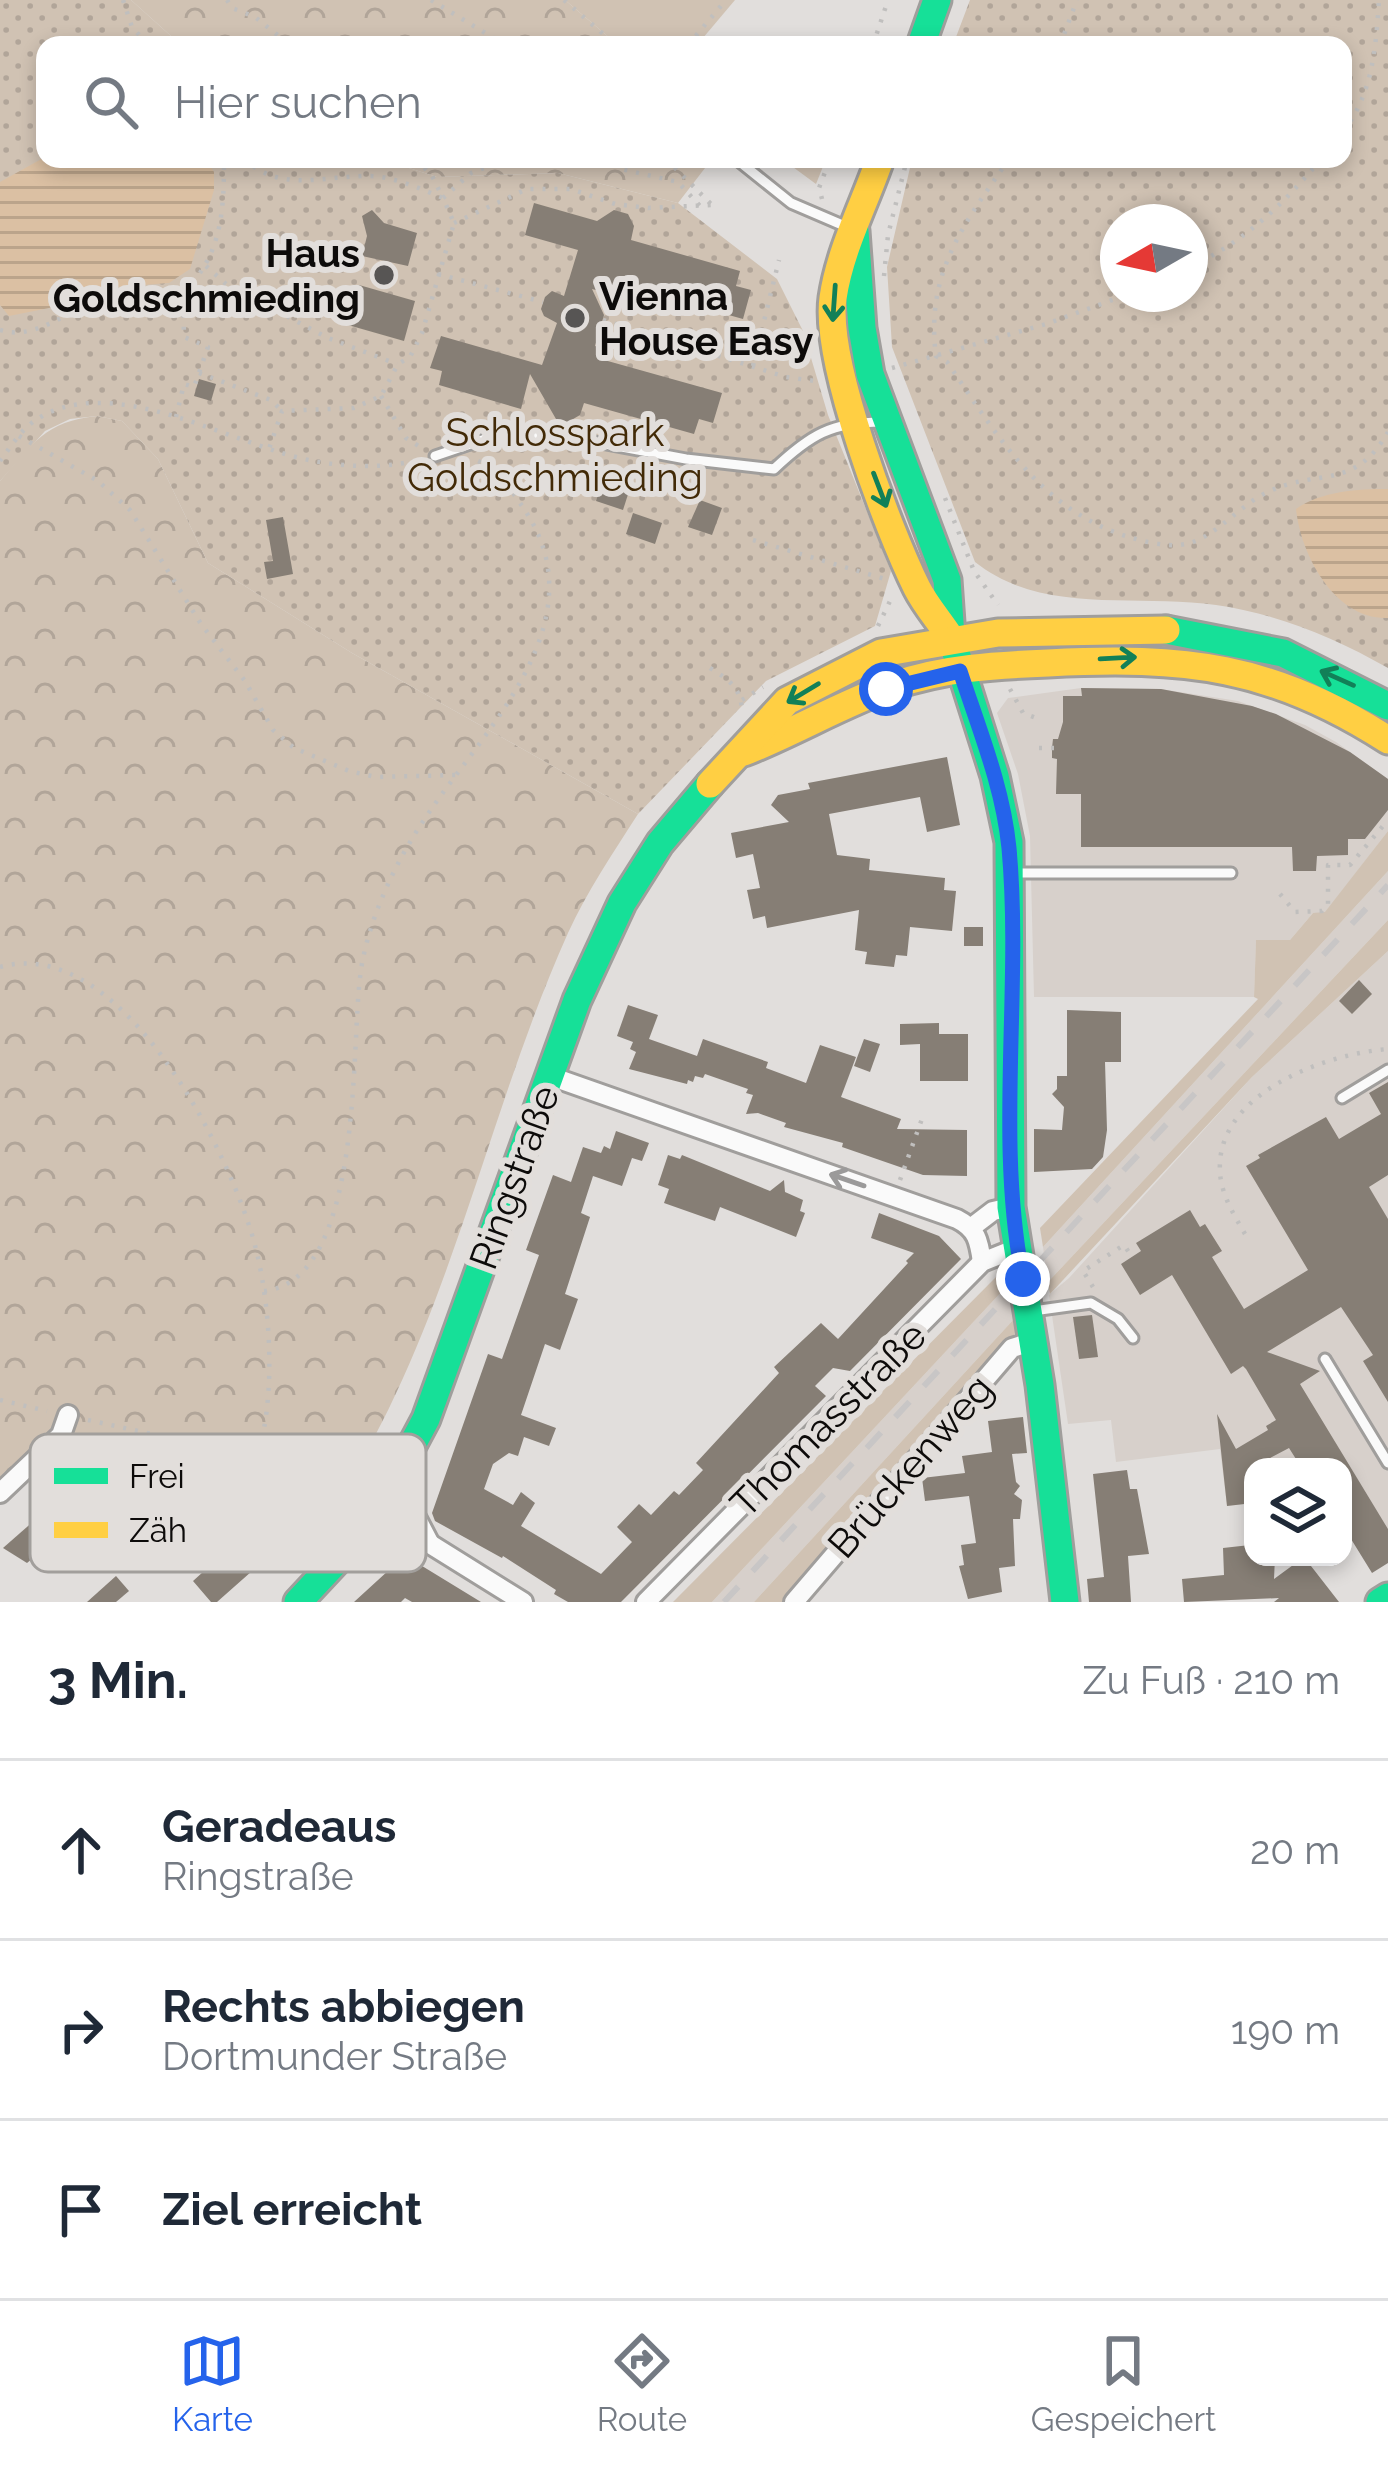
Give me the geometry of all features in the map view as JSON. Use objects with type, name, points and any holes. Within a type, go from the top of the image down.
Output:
[{"type":"main road","points":[[923,36],[937,0]]},
{"type":"main road","points":[[877,168],[842,256],[832,303],[841,380],[850,430],[918,591],[951,637]]},
{"type":"main road","points":[[855,231],[870,374],[947,580],[951,637],[1004,809],[1011,873],[1011,1207],[1034,1341],[1065,1602]]},
{"type":"main road","name":"Ringstraße","points":[[419,1434],[577,1000],[622,902],[661,843],[788,701],[881,653],[951,637],[1171,630],[1283,653],[1388,706]]},
{"type":"main road","name":"Ringstraße","points":[[736,755],[798,732],[898,684],[960,671],[1137,657],[1207,664],[1279,681],[1342,709],[1388,740]]},
{"type":"main road","name":"Ringstraße","points":[[298,1602],[326,1572]]},
{"type":"main road","points":[[1380,1602],[1388,1597]]},
{"type":"street","points":[[550,1076],[965,1223],[1011,1207]]},
{"type":"street","points":[[965,1223],[982,1262]]},
{"type":"street","name":"Thomasstraße","points":[[646,1602],[982,1262],[1017,1248]]},
{"type":"street","name":"Brückenweg","points":[[794,1602],[1012,1348],[1034,1341]]},
{"type":"street","points":[[62,1434],[68,1415]]},
{"type":"street","points":[[0,1493],[30,1465]]},
{"type":"street","points":[[426,1536],[430,1544],[523,1602]]},
{"type":"street","points":[[426,1544],[430,1544]]},
{"type":"lane","points":[[747,168],[791,203],[855,231]]},
{"type":"lane","points":[[435,456],[497,435],[563,436],[686,459],[774,469],[806,439],[887,422]]},
{"type":"lane","points":[[1011,873],[1231,873]]},
{"type":"lane","points":[[1342,1098],[1388,1070]]},
{"type":"lane","points":[[1028,1312],[1091,1303],[1118,1319],[1133,1338]]},
{"type":"lane","points":[[1324,1359],[1388,1463]]},
{"type":"path","points":[[123,0],[140,36]]},
{"type":"path","points":[[227,0],[232,8],[255,17],[279,36]]},
{"type":"path","points":[[431,0],[490,36]]},
{"type":"path","points":[[564,0],[606,36]]},
{"type":"path","points":[[695,36],[725,0]]},
{"type":"path","points":[[876,36],[888,0]]},
{"type":"path","points":[[1063,36],[1077,0]]},
{"type":"path","points":[[1352,120],[1376,54],[1379,0]]},
{"type":"path","points":[[0,330],[19,334],[95,302],[183,292],[204,268],[220,230],[223,168]]},
{"type":"path","points":[[254,168],[290,182],[373,176],[443,198]]},
{"type":"path","points":[[199,373],[271,400],[283,411],[354,408],[381,397],[422,333],[454,223],[424,168]]},
{"type":"path","points":[[443,198],[484,168]]},
{"type":"path","points":[[619,168],[678,182],[700,206]]},
{"type":"path","points":[[454,223],[527,189],[571,189],[615,204],[648,208],[712,205],[675,168]]},
{"type":"path","points":[[826,219],[819,188],[827,168]]},
{"type":"path","points":[[883,289],[888,235],[905,168]]},
{"type":"path","points":[[936,356],[933,307],[940,276],[962,227],[1003,168]]},
{"type":"path","points":[[1208,258],[1264,222],[1313,168]]},
{"type":"path","points":[[753,367],[779,260]]},
{"type":"path","points":[[204,268],[328,338],[398,364]]},
{"type":"path","points":[[438,274],[543,302]]},
{"type":"path","points":[[176,418],[184,385],[194,387],[208,346],[184,338],[183,292]]},
{"type":"path","points":[[890,361],[892,368],[1100,304]]},
{"type":"path","points":[[603,320],[786,377],[832,382]]},
{"type":"path","points":[[936,356],[947,362],[1001,442],[1047,492],[1075,515],[1154,544],[1190,543],[1270,490],[1354,470],[1374,455],[1388,432]]},
{"type":"path","points":[[381,397],[406,438],[435,456]]},
{"type":"path","points":[[0,461],[32,422],[69,406],[143,408],[313,461],[396,466],[462,453],[487,465],[506,484],[540,534],[546,566],[544,632],[530,666],[403,853],[378,908],[360,973],[351,1118],[340,1198],[304,1268],[289,1282],[264,1291]]},
{"type":"path","points":[[269,449],[283,411]]},
{"type":"path","points":[[19,436],[98,481],[130,510],[273,730],[294,748],[349,771],[376,776],[458,775]]},
{"type":"path","points":[[941,490],[974,571],[996,605]]},
{"type":"path","points":[[752,540],[889,580]]},
{"type":"path","points":[[877,628],[890,601]]},
{"type":"path","points":[[710,668],[733,682],[742,700],[742,716]]},
{"type":"path","points":[[1007,689],[1023,713],[1036,718]]},
{"type":"path","points":[[1039,748],[1056,748]]},
{"type":"path","points":[[1280,894],[1295,912],[1322,910],[1328,904],[1328,865],[1350,865],[1388,820]]},
{"type":"path","points":[[0,967],[47,964],[80,979],[131,1020],[198,1112],[255,1245],[264,1291],[271,1388],[262,1434]]},
{"type":"path","points":[[1245,1234],[1220,1178],[1220,1151],[1227,1128],[1239,1113],[1297,1073],[1357,1052],[1388,1048]]},
{"type":"path","points":[[894,1197],[923,1116]]},
{"type":"path","points":[[1091,1303],[1093,1288],[1083,1270],[1124,1245],[1130,1254]]},
{"type":"path","points":[[0,1400],[154,1434]]},
{"type":"shaded area","points":[[36,162],[36,168],[212,168],[214,172],[214,190],[190,269],[169,283],[102,288],[64,305],[9,316],[0,305],[0,182]]},
{"type":"shaded area","points":[[1388,489],[1388,618],[1352,608],[1324,582],[1305,546],[1296,509],[1328,495]]},
{"type":"shaded area","points":[[1081,688],[1161,689],[1238,701],[1305,725],[1388,779],[1388,831],[1325,913],[1313,913],[1290,940],[1256,941],[1254,997],[1034,997],[1030,836],[1018,774],[997,713],[1008,698]]},
{"type":"shaded area","points":[[1388,871],[1388,920],[1048,1282],[1043,1247]]},
{"type":"shaded area","points":[[1388,951],[1388,1529],[1352,1470],[1352,1458],[1244,1458],[1244,1504],[1227,1506],[1220,1449],[1116,1462],[1111,1420],[1068,1424],[1049,1295],[1252,1077]]},
{"type":"shaded area","points":[[1006,1287],[1014,1319],[754,1602],[712,1602]]},
{"type":"green space","name":"Schlosspark Goldschmieding","points":[[0,0],[131,0],[171,36],[36,36],[36,168],[409,168],[437,177],[558,173],[678,203],[777,279],[803,331],[828,415],[891,571],[875,626],[766,681],[638,814],[352,653],[208,563],[158,459],[122,421],[97,416],[70,419],[45,431],[0,481]]},
{"type":"green space","points":[[131,0],[565,0],[607,36],[171,36]]},
{"type":"green space","points":[[565,0],[735,0],[705,36],[607,36]]},
{"type":"green space","points":[[970,0],[1388,0],[1388,668],[1326,637],[1261,614],[1185,602],[1060,596],[1002,579],[975,562],[892,347],[887,267],[910,168],[1352,168],[1352,36],[956,36]]},
{"type":"green space","points":[[409,168],[705,168],[678,203],[558,173],[437,177]]},
{"type":"green space","points":[[794,168],[822,168],[816,184]]},
{"type":"green space","points":[[97,416],[122,421],[158,459],[208,563],[352,653],[638,814],[568,933],[511,1079],[434,1302],[376,1434],[30,1434],[30,1450],[0,1477],[0,481],[31,445],[52,429]]},
{"type":"green space","points":[[1388,831],[1388,871],[1043,1247],[1040,1228],[1258,999],[1254,997],[1256,940],[1290,940],[1313,913],[1325,912]]},
{"type":"green space","points":[[1388,920],[1388,951],[1252,1077],[1050,1294],[1048,1282]]},
{"type":"green space","points":[[1002,1271],[1006,1287],[712,1602],[673,1602]]},
{"type":"green space","points":[[1014,1319],[1017,1330],[1011,1340],[788,1602],[754,1602]]},
{"type":"building","name":"Vienna House Easy","points":[[534,203],[597,221],[614,210],[628,214],[634,226],[631,240],[740,271],[736,286],[751,290],[743,319],[618,284],[615,295],[592,289],[604,315],[595,346],[599,347],[597,358],[722,393],[713,423],[699,419],[694,434],[584,403],[580,415],[568,422],[556,419],[530,374],[521,409],[439,385],[442,371],[430,368],[441,336],[542,365],[557,323],[541,309],[552,291],[564,296],[578,250],[525,235]]},
{"type":"building","points":[[372,210],[384,223],[417,233],[408,266],[362,256],[367,236],[362,216]]},
{"type":"building","points":[[359,285],[415,301],[404,341],[348,325]]},
{"type":"building","points":[[199,379],[216,384],[211,401],[194,396]]},
{"type":"building","points":[[604,476],[631,485],[623,510],[596,501]]},
{"type":"building","points":[[700,500],[722,508],[712,535],[688,527]]},
{"type":"building","points":[[633,513],[662,523],[655,544],[626,534]]},
{"type":"building","points":[[283,517],[293,574],[267,579],[264,562],[273,561],[266,520]]},
{"type":"building","points":[[1081,688],[1161,689],[1276,714],[1350,752],[1388,779],[1388,810],[1365,839],[1348,839],[1348,855],[1317,856],[1316,871],[1293,871],[1292,847],[1081,847],[1081,794],[1056,794],[1057,759],[1052,758],[1052,748],[1063,722],[1063,696],[1082,696]]},
{"type":"building","points":[[947,757],[960,825],[927,832],[920,797],[829,814],[837,855],[870,859],[869,870],[945,878],[944,890],[956,891],[952,931],[910,927],[907,956],[896,955],[894,967],[865,964],[867,952],[855,950],[859,910],[767,928],[765,916],[753,919],[747,890],[760,888],[753,854],[736,858],[731,833],[789,822],[771,805],[778,795],[810,789],[808,783]]},
{"type":"building","points":[[964,927],[983,927],[983,946],[964,946]]},
{"type":"building","points":[[1359,980],[1372,994],[1352,1014],[1339,1001]]},
{"type":"building","points":[[628,1005],[658,1015],[649,1039],[697,1056],[703,1039],[768,1062],[766,1068],[806,1083],[820,1045],[856,1057],[841,1097],[901,1119],[897,1129],[967,1130],[967,1176],[923,1175],[842,1147],[843,1143],[784,1127],[786,1123],[758,1113],[746,1114],[753,1095],[746,1093],[748,1089],[705,1074],[687,1084],[629,1069],[636,1052],[630,1049],[633,1042],[617,1036]]},
{"type":"building","points":[[1067,1010],[1121,1012],[1121,1062],[1105,1062],[1103,1157],[1092,1169],[1034,1172],[1034,1129],[1062,1130],[1064,1107],[1052,1094],[1057,1076],[1067,1076]]},
{"type":"building","points":[[939,1023],[939,1034],[968,1034],[968,1081],[920,1081],[920,1044],[900,1045],[900,1024]]},
{"type":"building","points":[[864,1039],[880,1044],[870,1072],[854,1066]]},
{"type":"building","points":[[1388,1082],[1388,1175],[1369,1187],[1388,1219],[1388,1402],[1363,1361],[1373,1355],[1341,1307],[1267,1352],[1320,1371],[1300,1384],[1345,1458],[1295,1458],[1289,1448],[1270,1458],[1244,1458],[1244,1504],[1227,1506],[1217,1414],[1236,1449],[1276,1420],[1246,1369],[1243,1366],[1231,1374],[1172,1275],[1140,1295],[1121,1264],[1141,1251],[1136,1243],[1190,1210],[1222,1251],[1212,1257],[1244,1309],[1308,1270],[1246,1166],[1326,1117],[1339,1139],[1381,1114],[1369,1093]]},
{"type":"building","points":[[616,1131],[649,1143],[642,1161],[632,1158],[622,1186],[593,1176],[581,1213],[590,1217],[565,1294],[578,1299],[560,1350],[545,1344],[521,1415],[556,1428],[549,1446],[524,1437],[518,1456],[509,1453],[493,1464],[484,1489],[513,1505],[521,1492],[535,1503],[521,1526],[601,1574],[632,1542],[617,1527],[639,1504],[651,1515],[674,1491],[679,1495],[703,1470],[696,1463],[779,1373],[774,1367],[821,1323],[838,1339],[908,1263],[914,1253],[871,1238],[879,1213],[939,1236],[961,1259],[850,1371],[833,1368],[815,1386],[826,1396],[621,1602],[568,1602],[503,1556],[435,1521],[432,1513],[488,1354],[502,1359],[539,1255],[526,1250],[553,1175],[571,1182],[583,1147],[601,1153],[604,1146],[610,1149]]},
{"type":"building","points":[[668,1155],[680,1159],[682,1155],[770,1191],[784,1180],[785,1192],[803,1200],[800,1211],[805,1213],[796,1237],[720,1207],[715,1221],[664,1203],[669,1189],[658,1185]]},
{"type":"building","points":[[1092,1315],[1098,1357],[1079,1359],[1073,1317]]},
{"type":"building","points":[[1023,1417],[1027,1453],[1012,1454],[1020,1486],[1014,1494],[1022,1500],[1020,1519],[1013,1519],[1015,1566],[999,1568],[1002,1592],[968,1599],[959,1566],[964,1565],[961,1545],[976,1543],[969,1496],[925,1501],[922,1478],[965,1473],[962,1456],[992,1452],[988,1421]]},
{"type":"building","points":[[1127,1470],[1130,1489],[1137,1489],[1149,1554],[1128,1556],[1131,1602],[1089,1602],[1087,1579],[1104,1577],[1093,1474]]},
{"type":"building","points":[[1352,1470],[1388,1529],[1388,1563],[1372,1573],[1352,1541]]},
{"type":"building","points":[[30,1524],[30,1560],[3,1548]]},
{"type":"building","points":[[1244,1546],[1244,1566],[1275,1566],[1274,1579],[1292,1566],[1311,1566],[1339,1602],[1274,1602],[1279,1598],[1184,1602],[1182,1579],[1224,1575],[1223,1548]]},
{"type":"building","points":[[426,1568],[481,1602],[412,1602],[405,1598],[401,1602],[354,1602],[387,1572]]},
{"type":"building","points":[[203,1572],[251,1572],[217,1602],[211,1602],[193,1581]]},
{"type":"building","points":[[116,1576],[129,1591],[116,1602],[87,1602]]},
{"type":"railway","points":[[724,1602],[1388,885]]},
{"type":"traffic: fast","points":[[924,36],[937,0]]},
{"type":"traffic: fast","points":[[855,231],[870,374],[947,580],[951,637],[995,776],[1009,842],[1011,1207],[1040,1385],[1065,1602]]},
{"type":"traffic: fast","points":[[1166,630],[1283,653],[1388,706]]},
{"type":"traffic: fast","points":[[418,1434],[577,1000],[622,903],[660,843],[710,784]]},
{"type":"traffic: fast","points":[[298,1602],[326,1572]]},
{"type":"traffic: fast","points":[[1380,1602],[1388,1597]]},
{"type":"traffic: slow","points":[[876,168],[841,262],[833,298],[838,362],[890,527],[917,588],[948,634]]},
{"type":"traffic: slow","points":[[710,784],[787,701],[881,653],[998,633],[1166,630]]},
{"type":"traffic: slow","points":[[744,752],[913,679],[990,666],[1097,661],[1185,665],[1265,681],[1305,695],[1388,740]]},
{"type":"place","name":"Haus Goldschmieding","points":[[384,275]]},
{"type":"place","name":"Vienna House Easy","points":[[575,318]]},
{"type":"route","points":[[886,689],[960,671],[1004,809],[1011,873],[1011,1207],[1023,1279]]}]
